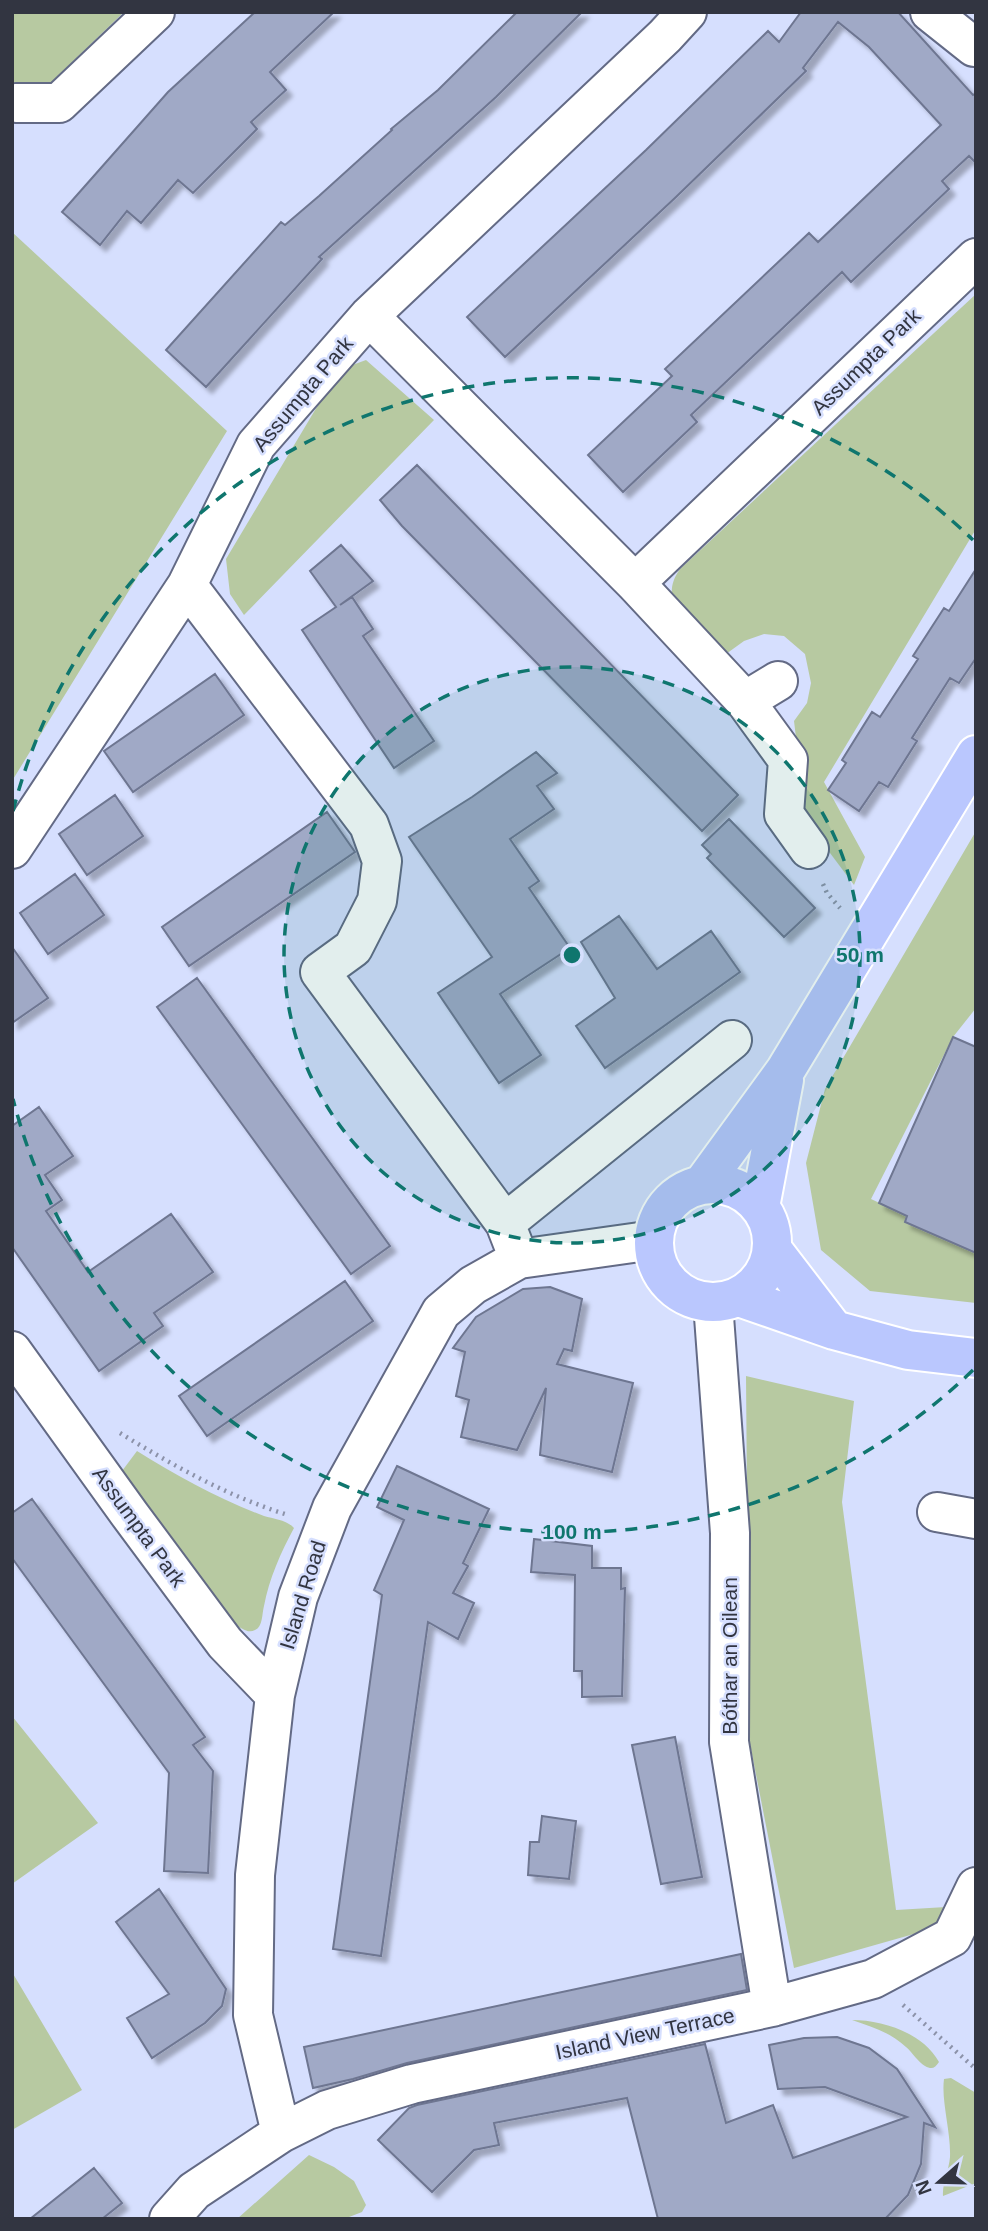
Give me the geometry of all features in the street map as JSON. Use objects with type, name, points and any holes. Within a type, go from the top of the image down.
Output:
[{"type":"main road","points":[[702,1185],[785,1071],[976,755]]},
{"type":"main road","points":[[760,1207],[785,1071]]},
{"type":"main road","points":[[726,1300],[755,1285],[766,1269],[772,1249],[772,1234],[760,1207],[748,1196],[719,1184],[702,1185],[684,1192],[669,1204],[658,1221],[654,1240],[656,1259],[664,1276],[677,1291],[694,1300],[726,1300],[908,1350],[976,1358]]},
{"type":"main road","points":[[772,1249],[834,1330]]},
{"type":"street","points":[[16,103],[60,103],[155,12]]},
{"type":"street","name":"Assumpta Park","points":[[12,849],[187,585],[256,445],[369,317],[687,12]]},
{"type":"street","points":[[930,12],[975,47]]},
{"type":"street","name":"Assumpta Park","points":[[635,583],[976,258]]},
{"type":"street","points":[[369,317],[635,583],[745,701],[788,760],[784,814],[809,849]]},
{"type":"street","points":[[187,585],[369,825],[382,861],[377,901],[353,948],[320,972],[505,1223],[519,1259]]},
{"type":"street","points":[[745,701],[778,681]]},
{"type":"street","points":[[505,1223],[733,1040]]},
{"type":"street","name":"Island Road","points":[[281,2133],[253,2015],[255,1875],[275,1695],[298,1597],[332,1508],[441,1312],[473,1284],[519,1259],[654,1240]]},
{"type":"street","name":"Bóthar an Oilean","points":[[726,1300],[730,1533],[729,1742],[772,2007]]},
{"type":"street","name":"Assumpta Park","points":[[12,1351],[225,1643],[275,1695]]},
{"type":"street","points":[[937,1512],[976,1519]]},
{"type":"street","name":"Island View Terrace","points":[[169,2219],[194,2192],[281,2133],[327,2109],[412,2084],[772,2007],[873,1979],[952,1937],[976,1888]]},
{"type":"path","points":[[809,849],[827,893],[865,938]]},
{"type":"path","points":[[117,1431],[203,1482],[238,1498],[295,1518],[326,1524]]},
{"type":"path","points":[[873,1979],[976,2069]]},
{"type":"green space","points":[[12,12],[124,12],[12,120]]},
{"type":"green space","points":[[12,232],[227,431],[12,781]]},
{"type":"green space","points":[[976,294],[976,529],[824,782],[865,857],[854,885],[806,821],[794,721],[807,703],[811,683],[805,654],[784,636],[764,634],[744,641],[726,654],[672,598],[672,586],[680,569]]},
{"type":"green space","points":[[366,360],[434,420],[244,615],[230,594],[226,559],[339,370]]},
{"type":"green space","points":[[976,831],[976,1008],[953,1037],[871,1199],[976,1248],[976,1303],[870,1291],[821,1250],[806,1163],[825,1089]]},
{"type":"green space","points":[[746,1376],[854,1401],[842,1502],[896,1910],[946,1907],[935,1928],[794,1968],[749,1739]]},
{"type":"green space","points":[[137,1451],[215,1495],[264,1516],[284,1521],[294,1528],[272,1576],[258,1628],[247,1631],[235,1624],[122,1471]]},
{"type":"green space","points":[[12,1716],[98,1823],[12,1884]]},
{"type":"green space","points":[[12,1972],[82,2090],[12,2130]]},
{"type":"green space","points":[[852,2020],[876,2022],[901,2030],[923,2043],[939,2062],[933,2068],[927,2067],[894,2037]]},
{"type":"green space","points":[[951,2078],[976,2093],[976,2183],[943,2196],[950,2157],[944,2079]]},
{"type":"green space","points":[[309,2155],[334,2167],[354,2181],[366,2205],[362,2212],[344,2219],[237,2219]]},
{"type":"building","points":[[255,12],[334,12],[270,72],[286,90],[251,122],[257,129],[193,193],[178,180],[141,223],[127,211],[100,245],[62,212],[168,92]]},
{"type":"building","points":[[517,12],[582,12],[496,97],[319,257],[322,259],[206,387],[166,350],[281,222],[285,225],[319,196],[391,129],[438,90]]},
{"type":"building","points":[[801,12],[898,12],[973,95],[976,93],[976,163],[969,156],[942,181],[949,189],[851,282],[842,272],[691,415],[697,422],[623,492],[588,455],[672,376],[665,369],[809,233],[818,242],[941,125],[869,47],[838,22],[803,68],[806,71],[505,357],[467,317],[646,150],[768,31],[779,42]]},
{"type":"building","points":[[417,465],[738,795],[702,831],[402,526],[380,500]]},
{"type":"building","points":[[341,545],[373,581],[340,605],[352,597],[373,629],[363,636],[434,741],[394,768],[302,630],[336,607],[310,571]]},
{"type":"building","points":[[976,569],[976,658],[959,683],[950,678],[912,738],[917,741],[888,787],[879,782],[859,811],[828,790],[846,763],[842,760],[872,712],[880,717],[918,659],[913,656],[944,608],[949,611]]},
{"type":"building","points":[[215,674],[244,715],[133,792],[104,751]]},
{"type":"building","points":[[536,752],[557,773],[537,786],[554,809],[510,839],[539,881],[529,888],[570,948],[500,994],[541,1055],[499,1083],[438,993],[492,957],[409,837]]},
{"type":"building","points":[[115,795],[143,836],[87,875],[59,834]]},
{"type":"building","points":[[327,812],[355,852],[189,966],[162,927]]},
{"type":"building","points":[[729,819],[815,908],[784,937],[707,858],[711,854],[702,845]]},
{"type":"building","points":[[75,874],[104,915],[48,954],[20,913]]},
{"type":"building","points":[[619,916],[657,969],[711,931],[740,972],[605,1068],[576,1026],[615,998],[581,942]]},
{"type":"building","points":[[12,947],[48,998],[12,1023]]},
{"type":"building","points":[[197,978],[390,1246],[351,1274],[157,1007]]},
{"type":"building","points":[[953,1037],[976,1047],[976,1253],[905,1222],[907,1216],[879,1203]]},
{"type":"building","points":[[39,1107],[73,1156],[45,1175],[62,1200],[46,1211],[88,1272],[171,1214],[213,1272],[154,1313],[163,1326],[99,1371],[12,1247],[12,1126]]},
{"type":"building","points":[[345,1281],[373,1321],[207,1436],[179,1396]]},
{"type":"building","points":[[550,1287],[582,1299],[572,1351],[564,1349],[557,1364],[633,1383],[612,1472],[540,1455],[546,1388],[517,1450],[461,1437],[469,1400],[456,1396],[465,1352],[453,1348],[476,1317],[523,1289]]},
{"type":"building","points":[[397,1466],[489,1509],[463,1563],[468,1566],[453,1593],[474,1603],[458,1639],[428,1622],[381,1956],[333,1949],[382,1595],[374,1590],[404,1520],[377,1507]]},
{"type":"building","points":[[32,1499],[205,1737],[193,1745],[213,1771],[208,1873],[164,1871],[169,1773],[12,1558],[12,1513]]},
{"type":"building","points":[[534,1539],[592,1546],[592,1568],[621,1568],[621,1589],[625,1588],[622,1696],[582,1697],[582,1671],[574,1671],[575,1575],[531,1572]]},
{"type":"building","points":[[675,1737],[702,1877],[661,1884],[632,1745]]},
{"type":"building","points":[[542,1816],[576,1821],[569,1879],[528,1875],[530,1842],[539,1842]]},
{"type":"building","points":[[159,1889],[226,1989],[222,2006],[205,2023],[152,2058],[127,2018],[169,1994],[116,1922]]},
{"type":"building","points":[[741,1954],[747,1990],[407,2063],[313,2088],[304,2047]]},
{"type":"building","points":[[837,2037],[869,2048],[897,2069],[935,2127],[924,2123],[921,2164],[908,2195],[885,2219],[658,2219],[627,2098],[494,2123],[499,2145],[474,2150],[432,2192],[378,2140],[409,2108],[417,2105],[705,2044],[726,2123],[773,2105],[793,2158],[907,2117],[825,2087],[778,2089],[769,2045],[804,2038]]},
{"type":"building","points":[[94,2168],[122,2203],[102,2219],[30,2219]]}]
